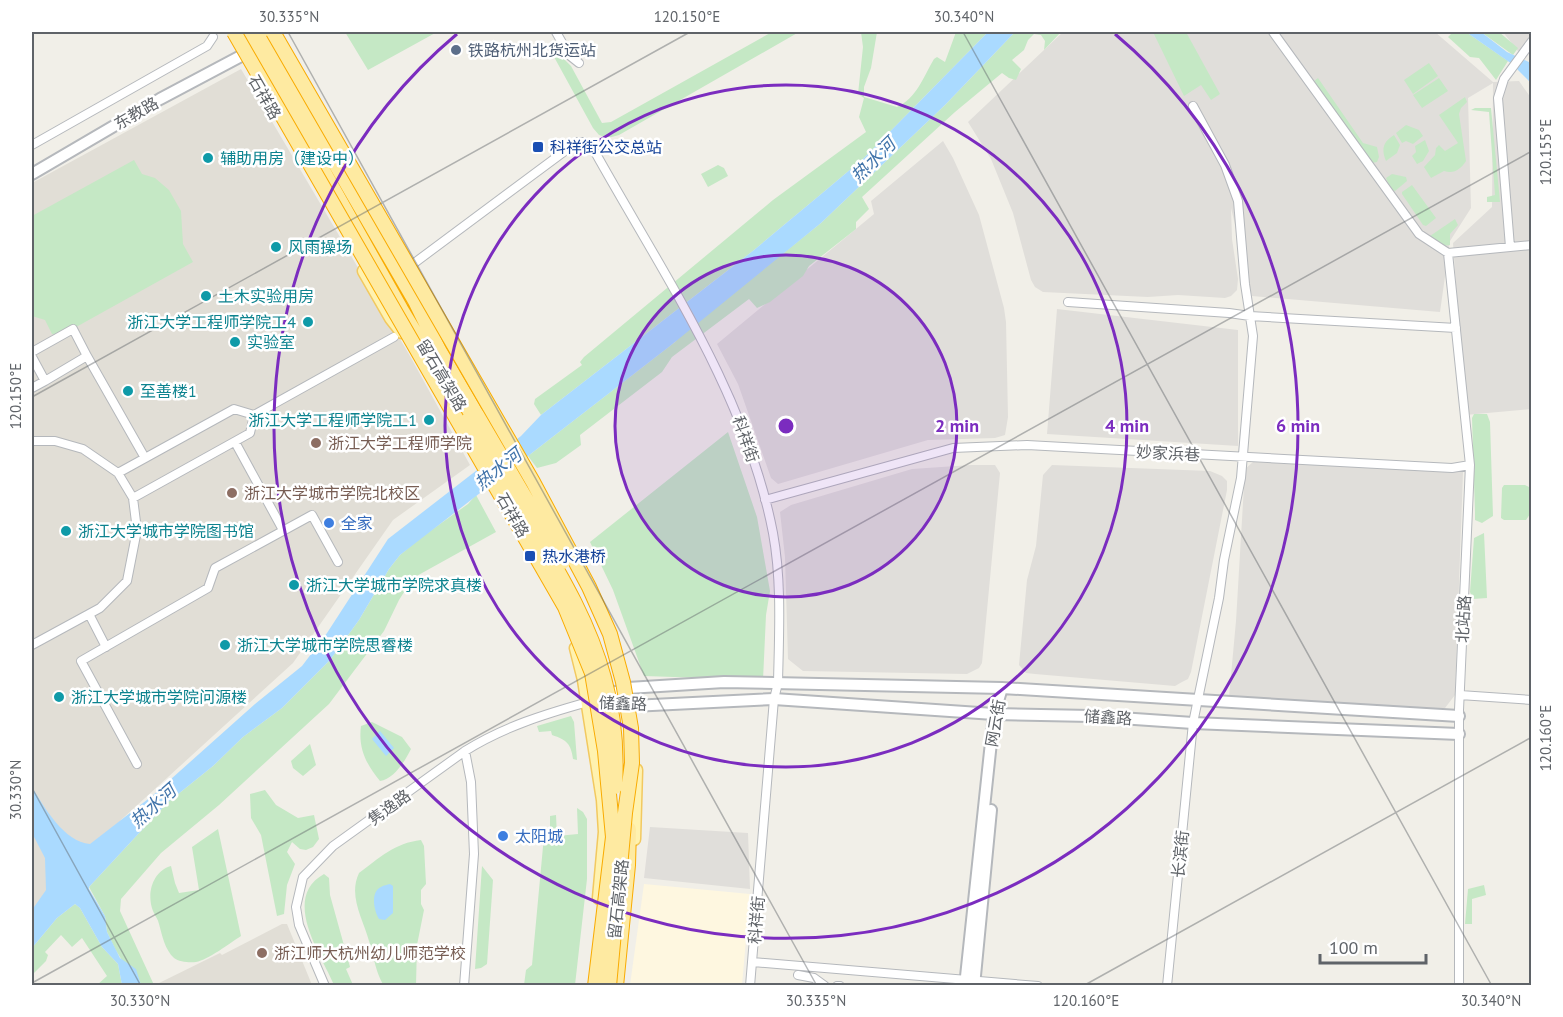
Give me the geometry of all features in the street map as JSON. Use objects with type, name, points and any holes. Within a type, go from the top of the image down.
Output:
[{"type":"highway","name":"留石高架路","points":[[232,32],[565,607],[592,673],[602,730],[613,837]]},
{"type":"highway","name":"留石高架路","points":[[245,32],[245,53],[401,309],[473,417],[566,567],[584,602],[614,675],[625,758],[625,813]]},
{"type":"highway","name":"留石高架路","points":[[260,32],[415,301],[473,417],[568,588],[601,669],[612,719],[616,764],[613,837],[596,986]]},
{"type":"highway","points":[[260,32],[271,44],[309,107],[347,148]]},
{"type":"highway","name":"留石高架路","points":[[273,32],[533,482],[589,587],[610,634],[623,682],[631,728],[632,763],[625,813],[609,986]]},
{"type":"highway","points":[[245,53],[316,188]]},
{"type":"highway","points":[[373,194],[415,301]]},
{"type":"highway","points":[[336,223],[357,242],[375,273],[401,309]]},
{"type":"highway","points":[[617,986],[628,865],[632,763]]},
{"type":"main road","points":[[232,32],[245,53]]},
{"type":"main road","name":"石祥路","points":[[278,32],[347,148],[430,296],[445,338],[596,592],[615,636],[636,730],[634,840],[617,986]]},
{"type":"main road","name":"石祥路","points":[[316,188],[391,318],[424,361],[542,565],[579,655],[603,800],[605,832],[590,986]]},
{"type":"street","points":[[556,32],[569,55],[579,63]]},
{"type":"street","points":[[1273,32],[1419,234],[1448,253],[1532,245]]},
{"type":"street","points":[[32,145],[207,46],[213,37]]},
{"type":"street","points":[[1510,247],[1498,98],[1504,79],[1532,41]]},
{"type":"street","name":"东教路","points":[[32,167],[158,94],[245,53]]},
{"type":"street","name":"东教路","points":[[32,174],[160,99],[245,53]]},
{"type":"street","name":"长滨街","points":[[1167,986],[1193,723],[1219,598],[1240,478],[1253,336],[1245,285],[1238,201],[1225,165],[1193,106]]},
{"type":"street","name":"科祥街","points":[[412,264],[577,142],[584,142],[595,152],[705,345],[737,413],[765,500],[773,535],[778,578],[778,683],[774,699],[750,986]]},
{"type":"street","name":"北站路","points":[[1448,253],[1470,465],[1459,717],[1460,986]]},
{"type":"street","points":[[1068,302],[1250,316],[1456,328]]},
{"type":"street","points":[[32,352],[73,329],[145,458]]},
{"type":"street","points":[[118,473],[234,409],[254,415],[394,337]]},
{"type":"street","points":[[32,388],[87,356]]},
{"type":"street","points":[[32,357],[45,381]]},
{"type":"street","points":[[133,498],[250,434],[254,415]]},
{"type":"street","points":[[32,441],[55,441],[83,449],[118,473],[133,498],[137,530],[127,581],[100,608],[32,645]]},
{"type":"street","points":[[235,442],[283,530]]},
{"type":"street","name":"妙家浜巷","points":[[765,500],[953,448],[1027,446],[1452,468],[1470,465]]},
{"type":"street","points":[[137,764],[81,661],[208,588],[215,568],[312,514],[338,562]]},
{"type":"street","points":[[88,614],[106,646]]},
{"type":"street","name":"储鑫路","points":[[588,702],[628,688],[713,683],[778,683],[1002,688],[1459,717]]},
{"type":"street","name":"网云街","points":[[970,982],[1002,688]]},
{"type":"street","points":[[1460,695],[1532,700]]},
{"type":"street","name":"储鑫路","points":[[588,702],[632,706],[774,699],[998,714],[1091,716],[1193,723],[1459,734]]},
{"type":"street","name":"隽逸路","points":[[325,986],[299,925],[296,907],[303,877],[333,846],[485,738],[544,714],[588,702]]},
{"type":"street","points":[[464,986],[474,854],[471,782],[465,751]]},
{"type":"street","points":[[753,962],[1038,986]]},
{"type":"street","points":[[798,975],[814,978],[825,986]]},
{"type":"shaded area","points":[[1063,32],[1435,32],[1493,82],[1519,81],[1531,98],[1531,409],[1465,415],[1453,243],[1492,207],[1493,83],[1468,98],[1471,208],[1450,241],[1440,312],[1252,296],[1231,208],[1232,239],[1238,279],[1237,290],[1231,296],[1225,298],[1178,295],[1148,297],[1043,292],[1035,287],[1031,280],[1013,213],[991,159],[968,122]]},
{"type":"shaded area","points":[[1503,32],[1531,32],[1531,44],[1521,55]]},
{"type":"shaded area","name":"浙江大学城市学院北校区","points":[[241,69],[410,356],[470,465],[393,520],[293,663],[122,819],[32,916],[32,183]]},
{"type":"shaded area","points":[[943,141],[979,215],[1004,308],[1008,417],[1005,435],[995,438],[928,440],[778,484],[771,478],[738,384],[717,344],[874,214],[871,201]]},
{"type":"shaded area","points":[[1057,309],[1238,330],[1238,446],[1047,434]]},
{"type":"shaded area","points":[[1253,462],[1463,472],[1455,695],[1445,708],[1430,712],[1238,708],[1229,697],[1245,469]]},
{"type":"shaded area","points":[[995,465],[1000,473],[982,663],[979,668],[967,674],[803,671],[788,659],[785,557],[780,512],[791,505],[912,469]]},
{"type":"shaded area","points":[[1052,465],[1210,471],[1227,481],[1188,679],[1175,686],[1026,673],[1019,665],[1027,580],[1036,546],[1043,475]]},
{"type":"shaded area","points":[[650,827],[748,833],[750,889],[644,878]]},
{"type":"shaded area","points":[[644,884],[750,894],[742,985],[630,985]]},
{"type":"shaded area","name":"浙江师大杭州幼儿师范学校","points":[[282,924],[287,924],[312,985],[155,985],[220,953],[222,955]]},
{"type":"green space","points":[[345,32],[437,32],[368,70]]},
{"type":"green space","points":[[772,32],[799,32],[619,135],[608,138],[599,135],[593,128],[553,55],[558,53],[571,66],[602,123],[611,122]]},
{"type":"green space","points":[[861,32],[877,32],[871,68],[864,87],[864,97],[897,107],[914,93],[934,59],[937,57],[945,62],[956,32],[988,32],[864,158],[754,250],[541,415],[534,404],[535,399],[582,365],[580,362],[584,357],[773,200],[866,132],[859,117],[864,98],[858,94],[863,47]]},
{"type":"green space","points":[[1015,32],[1061,32],[1044,50],[1045,41],[1041,35],[1034,34],[1028,40],[1024,50],[1012,60],[1021,69],[1016,80],[1002,73],[955,112],[862,197],[869,209],[856,222],[856,229],[809,266],[803,276],[770,302],[757,308],[749,299],[672,357],[662,372],[580,435],[581,445],[556,463],[537,468],[528,456],[675,342],[821,223],[945,105]]},
{"type":"green space","points":[[1153,32],[1186,32],[1220,94],[1211,100],[1201,85],[1184,96]]},
{"type":"green space","points":[[1449,32],[1466,32],[1508,61],[1496,80],[1479,58],[1470,57],[1448,37],[1451,34]]},
{"type":"green space","points":[[1481,32],[1499,32],[1518,48],[1513,55]]},
{"type":"green space","points":[[1429,63],[1438,76],[1413,94],[1404,80]]},
{"type":"green space","points":[[1318,78],[1363,143],[1377,147],[1379,157],[1377,162],[1372,163],[1314,81]]},
{"type":"green space","points":[[1439,78],[1448,91],[1422,108],[1413,95]]},
{"type":"green space","points":[[1465,97],[1467,102],[1459,114],[1466,161],[1457,170],[1444,171],[1431,178],[1424,167],[1435,155],[1436,148],[1439,145],[1445,151],[1458,143],[1439,115]]},
{"type":"green space","points":[[1491,108],[1500,202],[1487,202],[1487,197],[1495,195],[1489,112],[1471,110]]},
{"type":"green space","points":[[1406,125],[1419,130],[1423,136],[1413,144],[1406,141],[1402,143],[1396,133]]},
{"type":"green space","points":[[1394,135],[1400,145],[1397,153],[1386,161],[1384,146],[1387,140]]},
{"type":"green space","points":[[1425,140],[1429,151],[1423,161],[1417,164],[1412,156],[1416,152],[1415,146]]},
{"type":"green space","points":[[134,160],[142,174],[155,178],[169,190],[181,211],[183,244],[193,262],[60,336],[52,334],[45,320],[32,316],[32,216]]},
{"type":"green space","points":[[718,165],[724,168],[728,176],[708,187],[701,174]]},
{"type":"green space","points":[[1392,174],[1406,177],[1407,181],[1395,191],[1391,190],[1386,178]]},
{"type":"green space","points":[[1412,185],[1436,218],[1426,226],[1402,194]]},
{"type":"green space","points":[[1455,219],[1458,225],[1450,234],[1450,245],[1443,246],[1430,236]]},
{"type":"green space","points":[[1474,414],[1487,414],[1490,422],[1493,516],[1482,523],[1475,520],[1472,418]]},
{"type":"green space","points":[[728,432],[757,517],[770,591],[766,615],[763,680],[644,676],[613,590],[590,542]]},
{"type":"green space","points":[[1504,485],[1529,487],[1530,514],[1526,520],[1501,518]]},
{"type":"green space","points":[[476,495],[496,532],[413,578],[384,631],[329,704],[219,805],[161,853],[121,899],[120,911],[154,985],[141,985],[135,969],[123,962],[115,949],[107,932],[105,916],[89,887],[167,803],[213,766],[243,737],[282,708],[330,660],[359,620],[389,569],[400,555],[468,504]]},
{"type":"green space","points":[[1484,533],[1487,598],[1473,599],[1470,592],[1474,538]]},
{"type":"green space","points":[[571,716],[574,722],[577,760],[573,759],[571,750],[565,741],[552,735],[551,731],[539,732],[537,726]]},
{"type":"green space","points":[[372,722],[402,737],[411,749],[394,773],[380,781],[367,762],[362,749],[361,726]]},
{"type":"green space","points":[[310,744],[316,765],[303,776],[293,768],[291,761]]},
{"type":"green space","points":[[265,790],[276,805],[298,818],[314,815],[319,839],[313,847],[306,850],[300,849],[292,842],[287,852],[295,864],[287,885],[284,914],[277,916],[261,835],[251,818],[250,794]]},
{"type":"green space","points":[[577,808],[587,819],[587,879],[575,985],[524,985],[526,970],[532,965],[544,836],[550,836],[550,816],[556,815],[557,836],[578,834]]},
{"type":"green space","points":[[218,829],[241,936],[201,961],[182,961],[171,955],[164,942],[151,904],[151,890],[160,873],[171,866],[179,893],[199,890],[192,847]]},
{"type":"green space","points":[[421,840],[424,846],[426,884],[421,890],[421,904],[424,910],[417,945],[416,985],[384,986],[376,969],[358,907],[356,882],[359,873],[388,852],[403,844]]},
{"type":"green space","points":[[482,866],[493,880],[487,964],[475,969]]},
{"type":"green space","points":[[324,874],[329,878],[330,895],[350,967],[346,969],[353,985],[334,985],[308,927],[305,911],[306,897],[312,884]]},
{"type":"green space","points":[[1484,885],[1486,895],[1472,899],[1472,924],[1465,924],[1468,889]]},
{"type":"green space","points":[[75,904],[80,908],[102,947],[118,964],[122,985],[97,985],[107,976],[82,938],[72,947],[61,935],[45,952],[48,955],[46,961],[32,975],[32,948],[57,918]]},
{"type":"water","name":"热水河","points":[[988,32],[1015,32],[945,105],[821,223],[670,346],[400,555],[389,569],[359,620],[330,660],[282,708],[243,737],[213,766],[167,803],[89,887],[105,916],[107,932],[120,958],[136,969],[141,985],[122,985],[118,964],[102,947],[80,908],[75,904],[57,918],[32,948],[32,910],[46,890],[45,858],[32,833],[32,787],[63,830],[81,842],[90,844],[152,796],[255,704],[302,666],[327,633],[388,539],[521,436],[541,415],[754,250],[864,158]]},
{"type":"water","points":[[1466,32],[1481,32],[1507,52],[1531,63],[1531,83],[1512,64]]},
{"type":"water","points":[[380,731],[394,748],[386,756],[372,739]]},
{"type":"water","points":[[390,884],[393,886],[393,913],[385,920],[379,919],[375,907],[375,893],[381,887]]},
{"type":"place","name":"铁路杭州北货运站","points":[[456,50]]},
{"type":"place","name":"科祥街公交总站","points":[[538,147]]},
{"type":"place","name":"辅助用房（建设中）","points":[[208,158]]},
{"type":"place","name":"风雨操场","points":[[276,247]]},
{"type":"place","name":"土木实验用房","points":[[206,296]]},
{"type":"place","name":"浙江大学工程师学院工4","points":[[308,322]]},
{"type":"place","name":"实验室","points":[[235,342]]},
{"type":"place","name":"至善楼1","points":[[128,391]]},
{"type":"place","name":"浙江大学工程师学院工1","points":[[429,420]]},
{"type":"place","name":"浙江大学工程师学院","points":[[316,443]]},
{"type":"place","name":"浙江大学城市学院北校区","points":[[232,493]]},
{"type":"place","name":"全家","points":[[329,523]]},
{"type":"place","name":"浙江大学城市学院图书馆","points":[[66,531]]},
{"type":"place","name":"热水港桥","points":[[530,556]]},
{"type":"place","name":"浙江大学城市学院求真楼","points":[[294,585]]},
{"type":"place","name":"浙江大学城市学院思睿楼","points":[[225,645]]},
{"type":"place","name":"浙江大学城市学院问源楼","points":[[59,697]]},
{"type":"place","name":"太阳城","points":[[503,836]]},
{"type":"place","name":"浙江师大杭州幼儿师范学校","points":[[262,953]]}]
